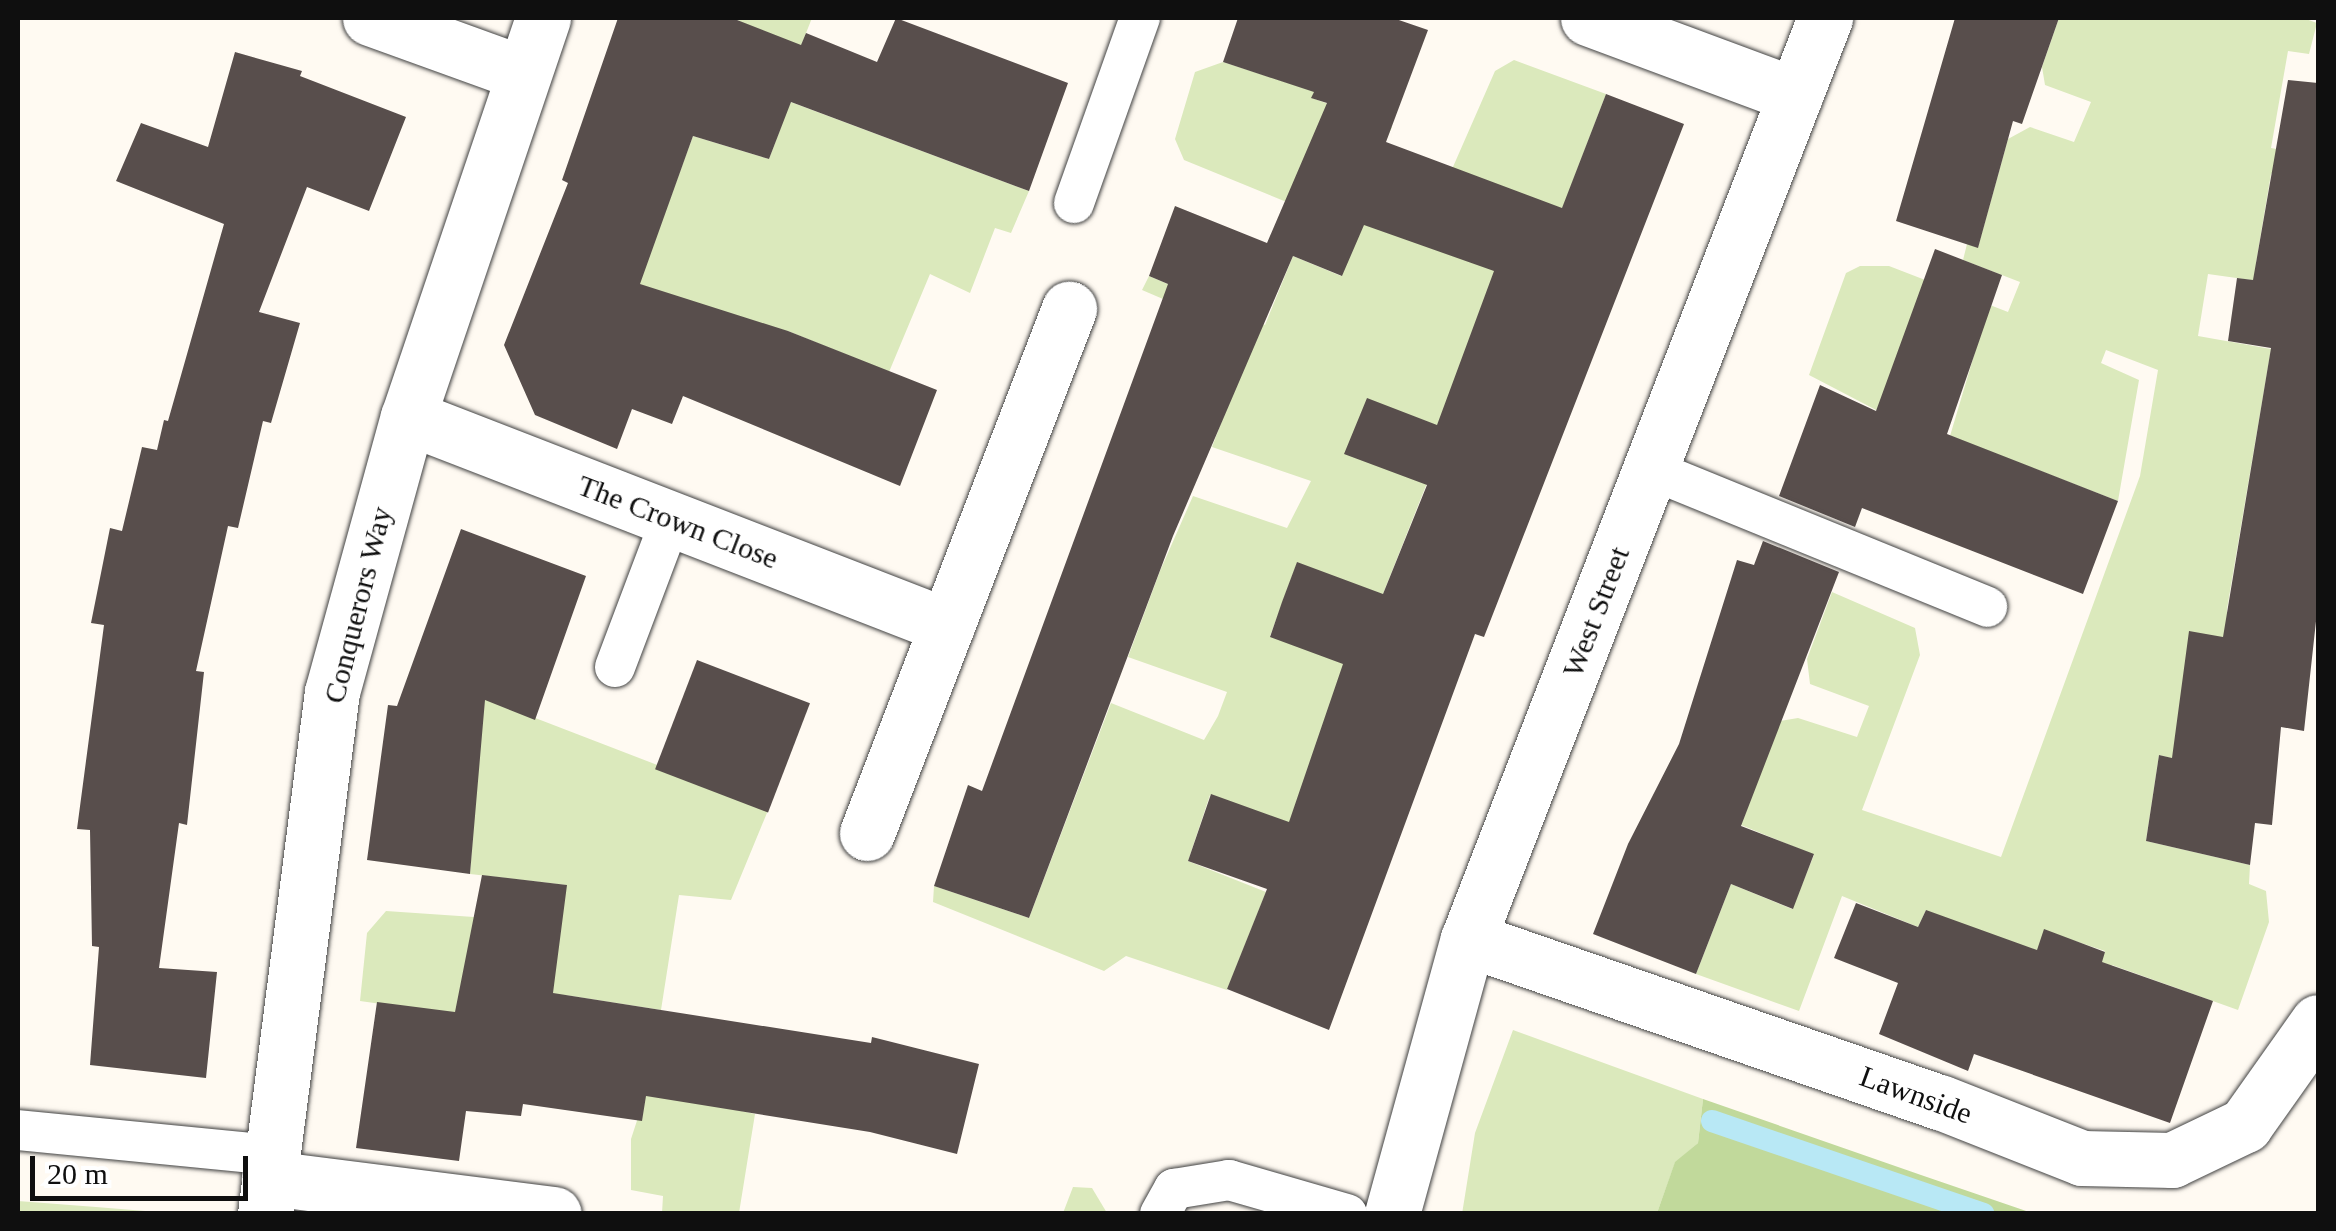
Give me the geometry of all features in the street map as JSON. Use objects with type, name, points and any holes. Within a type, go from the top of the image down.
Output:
[{"type":"street","points":[[370,18],[522,73]]},
{"type":"street","name":"Conquerors Way","points":[[269,1182],[332,692],[408,417],[542,18]]},
{"type":"street","points":[[1588,18],[1795,96]]},
{"type":"street","name":"West Street","points":[[1392,1214],[1468,939],[1825,18]]},
{"type":"street","points":[[867,834],[1070,309]]},
{"type":"street","name":"The Crown Close","points":[[408,417],[947,626]]},
{"type":"street","name":"Lawnside","points":[[1468,939],[1940,1102],[2082,1158],[2172,1160],[2244,1125],[2318,1022]]},
{"type":"street","points":[[269,1182],[554,1214]]},
{"type":"lane","points":[[1074,203],[1140,18]]},
{"type":"lane","points":[[1652,470],[1987,607]]},
{"type":"lane","points":[[615,667],[671,519]]},
{"type":"lane","points":[[18,1130],[269,1182]]},
{"type":"lane","points":[[1160,1214],[1174,1190],[1230,1180],[1347,1214]]},
{"type":"green space","points":[[732,18],[812,18],[780,98],[1029,191],[1011,233],[995,228],[970,293],[930,274],[889,372],[788,331],[695,400],[611,264],[642,275],[693,136],[769,159],[782,124],[740,21]]},
{"type":"green space","points":[[2059,18],[2303,18],[2317,23],[2309,54],[2288,51],[2271,148],[2294,152],[2271,174],[2256,263],[2272,283],[2208,274],[2198,336],[2271,349],[2227,609],[2230,773],[2159,755],[2146,841],[2250,865],[2249,884],[2266,891],[2269,922],[2238,1010],[2112,965],[2087,1023],[2079,1021],[2105,951],[2075,941],[2022,997],[1926,910],[1918,927],[1842,896],[1799,1011],[1696,974],[1731,884],[1792,909],[1814,855],[1741,825],[1780,721],[1798,718],[1857,737],[1869,706],[1810,684],[1807,659],[1832,592],[1915,628],[1920,655],[1862,810],[2001,857],[2140,476],[2158,370],[2106,350],[2101,363],[2139,380],[2118,501],[1950,436],[1975,352],[1909,323],[1880,412],[1809,375],[1846,273],[1860,266],[1889,266],[2008,312],[2020,282],[1963,260],[1967,244],[1978,247],[2008,139],[2030,127],[2074,142],[2091,102],[2045,85],[2042,67]]},
{"type":"green space","points":[[1303,40],[1329,50],[1312,98],[1392,127],[1381,152],[1449,176],[1495,71],[1514,60],[1606,94],[1560,215],[1514,276],[1437,426],[1367,399],[1427,483],[1381,599],[1297,563],[1270,636],[1337,661],[1346,656],[1298,829],[1210,795],[1188,861],[1266,892],[1227,990],[1126,956],[1104,971],[933,902],[934,886],[1029,918],[1111,703],[1204,740],[1218,716],[1227,692],[1128,657],[1160,571],[1193,496],[1287,528],[1311,481],[1212,447],[1232,394],[1163,299],[1142,290],[1149,276],[1265,325],[1293,256],[1341,276],[1360,232],[1184,160],[1175,139],[1195,72],[1223,62],[1288,83]]},
{"type":"green space","points":[[447,684],[769,808],[731,900],[679,895],[661,1010],[565,995],[559,1029],[360,1001],[367,933],[386,911],[474,917],[566,885],[470,874],[476,790]]},
{"type":"green space","points":[[1513,1030],[1703,1099],[1698,1143],[1675,1163],[1657,1213],[1462,1214],[1475,1133]]},
{"type":"green space","points":[[647,1090],[755,1114],[739,1213],[662,1213],[663,1196],[631,1190],[631,1139]]},
{"type":"green space","points":[[1703,1099],[2032,1213],[1657,1213],[1675,1162],[1698,1143]]},
{"type":"green space","points":[[1073,1187],[1092,1188],[1107,1213],[1063,1213]]},
{"type":"green space","points":[[18,1201],[96,1207],[170,1213],[18,1213]]},
{"type":"building","points":[[618,18],[732,18],[801,45],[806,33],[877,62],[896,18],[1068,83],[1029,191],[791,102],[769,159],[693,136],[640,284],[788,331],[937,390],[900,486],[683,396],[672,424],[632,409],[617,449],[535,415],[504,345],[568,183],[562,180]]},
{"type":"building","points":[[1238,18],[1393,18],[1428,30],[1386,142],[1562,208],[1606,94],[1684,124],[1484,637],[1475,634],[1329,1030],[1227,989],[1267,889],[1188,861],[1211,794],[1289,822],[1343,664],[1270,637],[1282,602],[1297,562],[1383,594],[1427,485],[1344,454],[1367,398],[1437,425],[1494,271],[1364,225],[1342,276],[1293,256],[1173,536],[1029,918],[934,886],[968,785],[982,791],[1168,284],[1149,276],[1175,206],[1267,243],[1327,103],[1311,98],[1314,92],[1223,62]]},
{"type":"building","points":[[1955,18],[2059,18],[2022,124],[2013,121],[1978,248],[1896,221]]},
{"type":"building","points":[[235,52],[302,71],[300,76],[406,117],[369,211],[307,187],[259,312],[300,323],[271,423],[263,421],[238,528],[228,526],[196,671],[204,672],[187,825],[179,823],[159,968],[217,972],[206,1078],[90,1065],[99,947],[92,946],[90,830],[77,829],[104,625],[91,623],[110,528],[122,531],[142,447],[157,450],[164,420],[168,421],[224,224],[116,181],[141,123],[208,147]]},
{"type":"building","points":[[2288,80],[2318,83],[2318,603],[2304,731],[2281,727],[2272,825],[2255,823],[2250,865],[2146,841],[2159,755],[2172,758],[2189,631],[2223,637],[2271,348],[2228,341],[2237,278],[2253,280]]},
{"type":"building","points":[[1935,249],[2002,275],[1947,434],[2118,501],[2083,594],[1862,508],[1855,527],[1779,496],[1820,385],[1876,411]]},
{"type":"building","points":[[461,529],[586,576],[535,720],[485,700],[470,874],[367,860],[388,705],[397,706]]},
{"type":"building","points":[[1763,541],[1839,572],[1741,826],[1814,854],[1793,909],[1731,884],[1696,974],[1593,934],[1628,844],[1679,744],[1737,560],[1754,565]]},
{"type":"building","points":[[697,660],[810,703],[768,813],[655,769]]},
{"type":"building","points":[[482,875],[567,885],[553,993],[871,1043],[872,1037],[979,1064],[957,1154],[870,1132],[646,1096],[642,1121],[523,1104],[521,1116],[466,1111],[459,1161],[356,1148],[377,1002],[455,1012]]},
{"type":"building","points":[[1856,903],[1918,927],[1926,910],[2037,950],[2044,929],[2105,952],[2102,962],[2213,1001],[2170,1123],[1974,1054],[1968,1071],[1879,1034],[1898,983],[1834,958]]},
{"type":"waterway","points":[[1712,1121],[1983,1214]]}]
